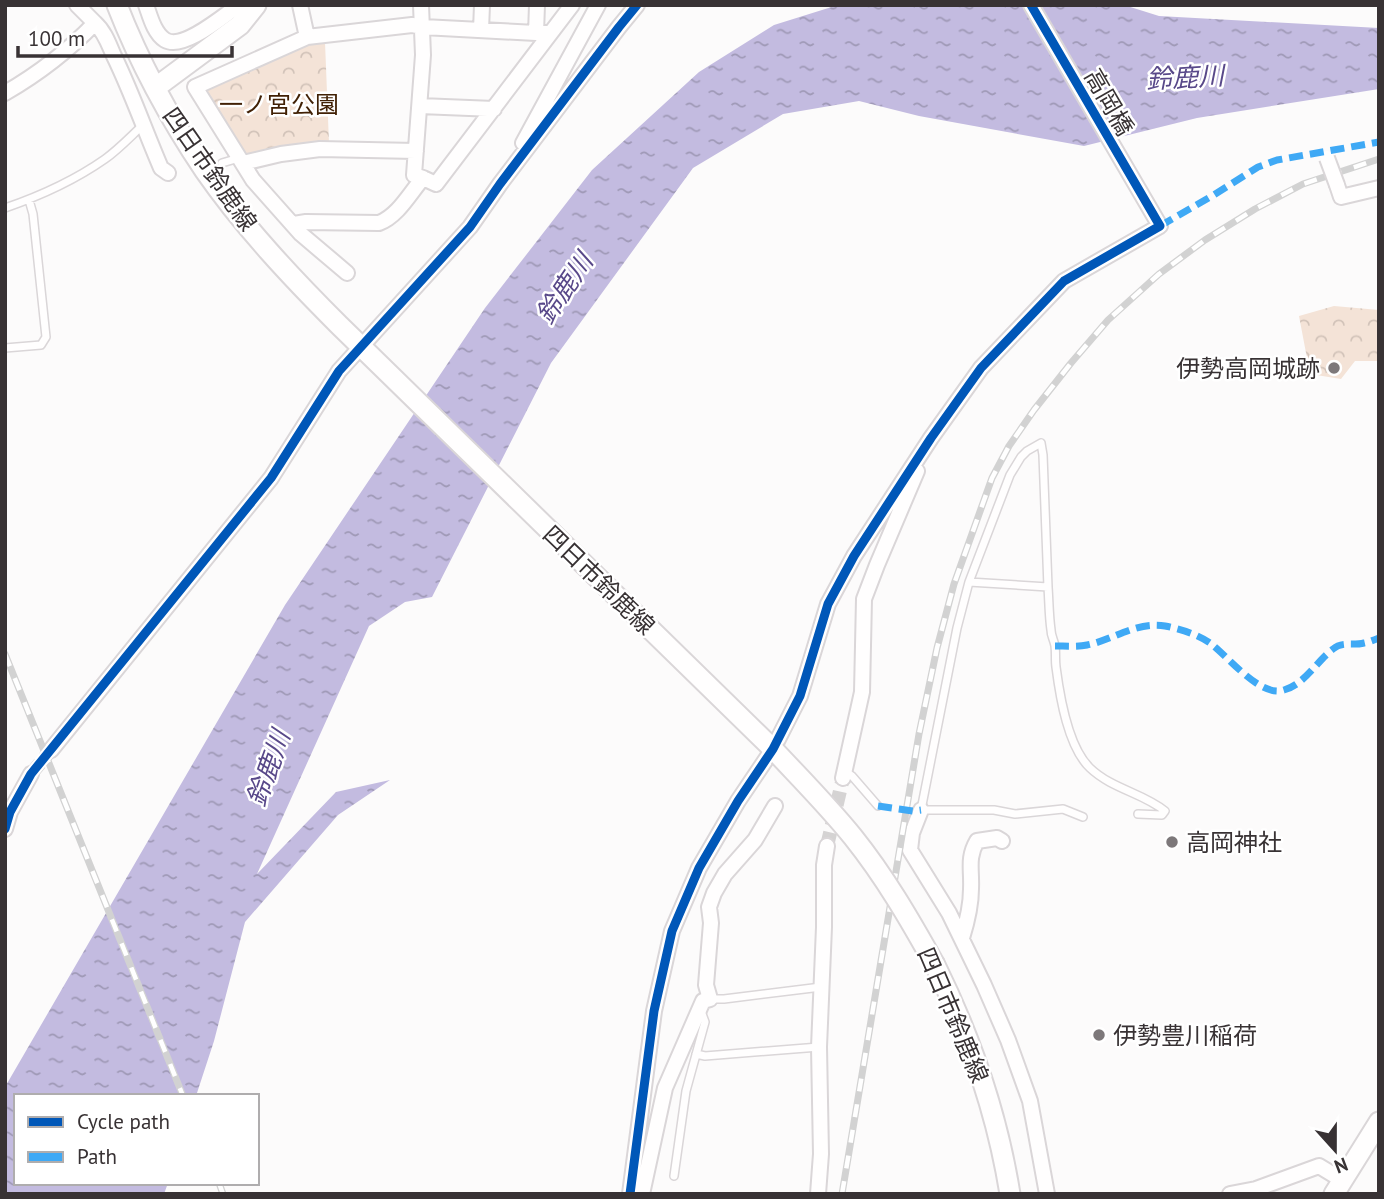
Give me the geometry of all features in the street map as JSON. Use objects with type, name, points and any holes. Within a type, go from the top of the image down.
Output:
[{"type":"main road","name":"四日市鈴鹿線","points":[[117,5],[155,88],[198,160],[285,268],[364,350],[758,733],[853,837],[902,906],[952,999],[975,1056],[992,1110],[1010,1194]]},
{"type":"main road","points":[[155,88],[240,25],[256,5]]},
{"type":"main road","points":[[1338,1187],[1377,1127]]},
{"type":"street","points":[[77,5],[105,35],[161,168],[174,171]]},
{"type":"street","points":[[146,5],[155,29],[164,40],[173,42],[188,39],[239,5]]},
{"type":"street","points":[[300,5],[307,37]]},
{"type":"street","points":[[421,5],[423,55],[414,174],[436,184],[494,109],[543,33],[572,5]]},
{"type":"street","points":[[481,30],[482,5]]},
{"type":"street","points":[[537,5],[543,33]]},
{"type":"street","points":[[500,184],[598,5]]},
{"type":"street","points":[[51,750],[271,478],[339,371],[364,350],[470,227],[637,5]]},
{"type":"street","name":"高岡橋","points":[[931,438],[981,368],[1064,281],[1160,226],[1031,5]]},
{"type":"street","points":[[5,93],[81,38],[95,23]]},
{"type":"street","points":[[347,273],[301,234],[253,180],[195,87],[307,37],[412,25],[543,33]]},
{"type":"street","points":[[420,106],[494,109]]},
{"type":"street","points":[[241,161],[320,149],[416,151]]},
{"type":"street","points":[[1326,155],[1341,197],[1379,188]]},
{"type":"street","points":[[293,224],[385,221],[394,214],[423,178]]},
{"type":"street","points":[[630,1194],[654,1011],[672,931],[699,868],[738,801],[773,749],[800,696],[828,604],[854,556],[931,438]]},
{"type":"street","points":[[844,774],[862,692],[864,599],[931,438]]},
{"type":"street","points":[[5,830],[10,812],[31,774]]},
{"type":"street","points":[[642,1194],[665,1088],[705,1003],[711,923],[709,907],[726,874],[755,840],[775,806]]},
{"type":"street","points":[[921,810],[912,833],[910,850],[962,938],[1008,1040],[1030,1101],[1047,1194]]},
{"type":"street","points":[[962,938],[971,891],[971,852],[977,841],[997,838],[1002,841]]},
{"type":"street","points":[[818,1194],[821,1154],[819,1047],[824,865],[827,846]]},
{"type":"street","points":[[1230,1194],[1256,1189],[1319,1167],[1338,1187]]},
{"type":"lane","points":[[5,208],[54,188],[107,158],[143,125]]},
{"type":"lane","points":[[222,163],[241,161]]},
{"type":"lane","points":[[5,348],[41,345],[46,337],[33,214],[29,200]]},
{"type":"lane","points":[[1083,817],[1063,808],[1015,814],[994,810],[921,810],[957,628],[969,582],[1010,475],[1021,457],[1041,443],[1051,633],[1068,725],[1079,755],[1091,769],[1106,780],[1155,802],[1165,811],[1162,815],[1138,814]]},
{"type":"lane","points":[[969,582],[1048,587]]},
{"type":"lane","points":[[844,774],[852,776],[877,806]]},
{"type":"lane","points":[[674,1176],[686,1091],[705,1022],[705,1003],[822,987]]},
{"type":"lane","points":[[696,1055],[819,1047]]},
{"type":"green space","name":"一ノ宮公園","points":[[310,42],[325,42],[329,143],[246,157],[205,97],[208,86]]},
{"type":"green space","points":[[1334,306],[1379,310],[1379,361],[1355,361],[1341,379],[1310,374],[1299,316]]},
{"type":"water","name":"鈴鹿川","points":[[838,5],[1124,5],[1159,16],[1379,28],[1379,89],[1197,118],[1084,146],[919,116],[859,101],[783,114],[693,168],[551,363],[432,597],[405,602],[369,626],[257,874],[336,792],[390,780],[338,815],[245,922],[214,1041],[197,1094],[14,1094],[14,1185],[167,1185],[164,1194],[5,1194],[5,1087],[285,605],[485,308],[592,170],[699,72],[774,25]]},
{"type":"tunnel","points":[[31,774],[51,750]]},
{"type":"tunnel","points":[[827,846],[843,778]]},
{"type":"railway","points":[[842,1194],[919,734],[937,648],[954,584],[992,478],[1009,446],[1071,363],[1108,320],[1159,274],[1205,240],[1255,209],[1303,184],[1379,159]]},
{"type":"railway","points":[[5,654],[182,1094]]},
{"type":"railway","points":[[220,1185],[223,1194]]},
{"type":"marked path","points":[[1160,226],[1258,167],[1277,160],[1379,142]]},
{"type":"marked path","points":[[1055,646],[1087,645],[1135,628],[1165,626],[1205,640],[1255,682],[1275,691],[1298,683],[1336,647],[1379,638]]},
{"type":"marked path","points":[[878,806],[921,810]]},
{"type":"cycle path","points":[[5,829],[10,812],[31,774],[271,478],[339,371],[470,227],[637,5]]},
{"type":"cycle path","points":[[630,1194],[654,1011],[672,931],[699,868],[738,801],[773,749],[800,696],[828,604],[854,556],[931,438],[981,368],[1064,281],[1160,226],[1031,5]]},
{"type":"place","name":"伊勢高岡城跡","points":[[1334,368]]},
{"type":"place","name":"高岡神社","points":[[1172,842]]},
{"type":"place","name":"伊勢豊川稲荷","points":[[1099,1035]]}]
